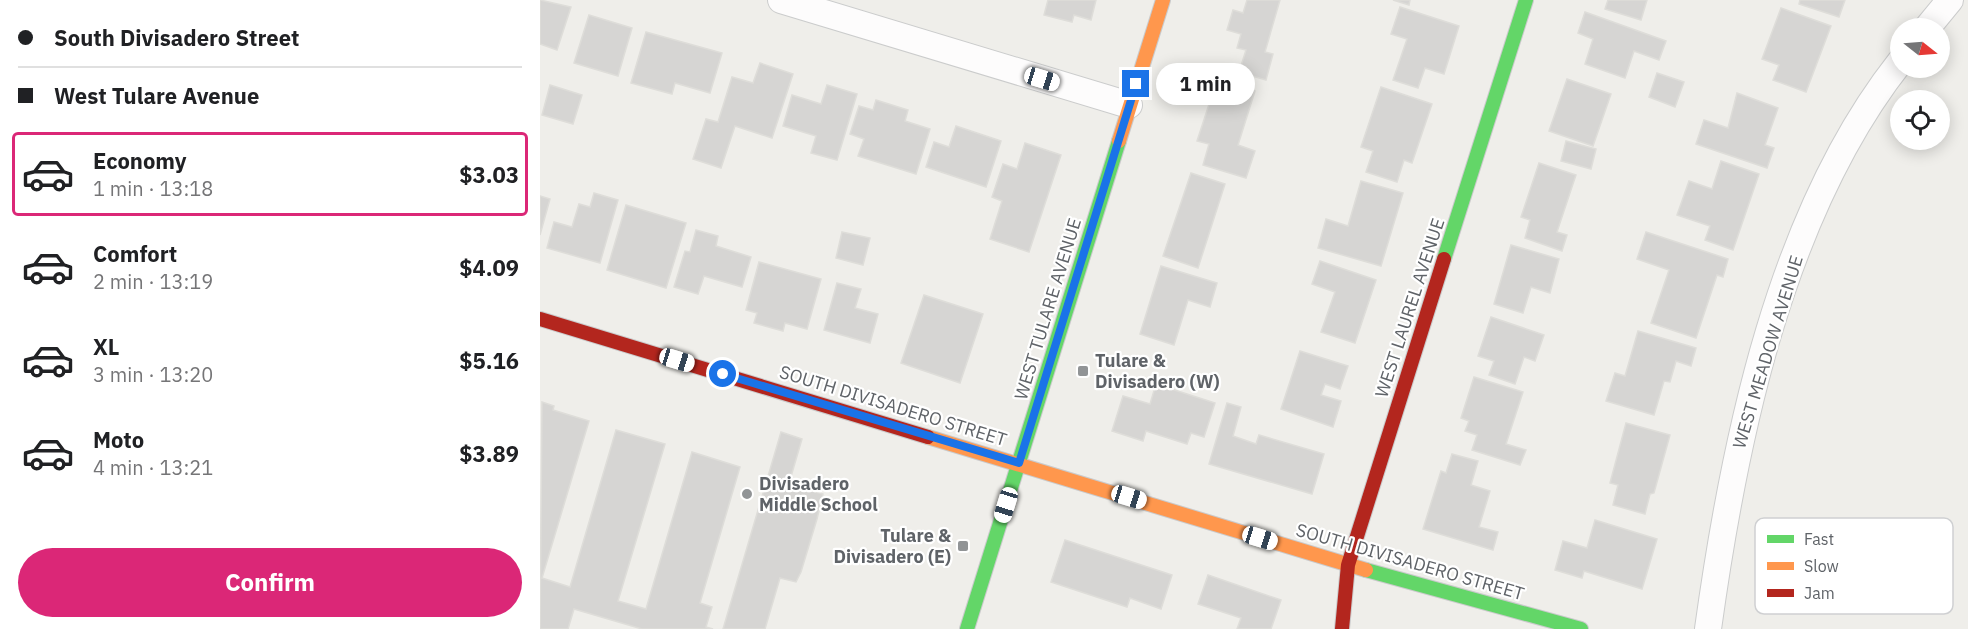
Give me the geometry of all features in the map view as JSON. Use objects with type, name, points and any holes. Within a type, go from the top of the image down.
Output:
[{"type":"street","points":[[781,0],[1130,105]]},
{"type":"street","name":"WEST TULARE AVENUE","points":[[967,629],[1162,0]]},
{"type":"street","name":"WEST LAUREL AVENUE","points":[[1342,629],[1348,565],[1526,0]]},
{"type":"street","points":[[1935,18],[1950,0]]},
{"type":"street","name":"WEST MEADOW AVENUE","points":[[1708,629],[1723,523],[1745,415],[1790,270],[1837,161],[1890,78]]},
{"type":"street","name":"SOUTH DIVISADERO STREET","points":[[540,319],[1348,565],[1581,629]]},
{"type":"building","points":[[540,0],[571,7],[557,50],[540,44]]},
{"type":"building","points":[[1048,0],[1096,0],[1091,20],[1074,15],[1072,22],[1044,15]]},
{"type":"building","points":[[1247,0],[1280,0],[1265,52],[1273,54],[1266,80],[1239,72],[1246,50],[1237,48],[1241,34],[1227,30],[1233,10],[1243,13]]},
{"type":"building","points":[[1393,0],[1410,0],[1409,5]]},
{"type":"building","points":[[1608,0],[1647,0],[1641,20],[1605,9]]},
{"type":"building","points":[[1800,0],[1845,0],[1839,17],[1799,4]]},
{"type":"building","points":[[1400,7],[1459,26],[1444,74],[1425,68],[1418,88],[1393,80],[1407,39],[1391,34]]},
{"type":"building","points":[[1781,8],[1831,26],[1806,92],[1773,80],[1779,65],[1762,59]]},
{"type":"building","points":[[1585,12],[1666,41],[1659,60],[1634,51],[1625,78],[1585,64],[1593,39],[1578,33]]},
{"type":"building","points":[[589,15],[632,28],[618,76],[574,63]]},
{"type":"building","points":[[646,32],[722,53],[710,93],[675,83],[672,94],[631,83]]},
{"type":"building","points":[[760,63],[793,74],[772,138],[735,126],[721,168],[693,159],[706,119],[718,122],[732,77],[753,83]]},
{"type":"building","points":[[1657,73],[1684,82],[1675,107],[1649,97]]},
{"type":"building","points":[[1567,79],[1611,94],[1593,146],[1549,131]]},
{"type":"building","points":[[1217,80],[1255,91],[1238,145],[1255,151],[1246,178],[1203,165],[1209,144],[1197,141]]},
{"type":"building","points":[[550,85],[582,95],[573,124],[542,115]]},
{"type":"building","points":[[827,85],[857,94],[837,160],[811,153],[816,136],[783,126],[792,95],[821,104]]},
{"type":"building","points":[[1381,87],[1432,104],[1412,163],[1404,160],[1397,182],[1366,172],[1373,151],[1361,147]]},
{"type":"building","points":[[1737,93],[1778,108],[1765,145],[1774,148],[1767,168],[1696,144],[1704,120],[1728,128]]},
{"type":"building","points":[[876,100],[908,110],[905,121],[930,129],[916,174],[858,156],[864,139],[850,134],[859,106],[873,110]]},
{"type":"building","points":[[956,126],[1001,141],[986,187],[926,167],[934,142],[949,147]]},
{"type":"building","points":[[1566,141],[1596,149],[1591,169],[1561,161]]},
{"type":"building","points":[[1025,143],[1061,155],[1029,252],[990,239],[1002,201],[992,197],[1003,164],[1017,169]]},
{"type":"building","points":[[1721,161],[1759,174],[1733,250],[1705,240],[1710,226],[1677,215],[1689,181],[1712,189]]},
{"type":"building","points":[[1539,163],[1576,175],[1557,232],[1567,235],[1562,251],[1525,238],[1530,220],[1521,217]]},
{"type":"building","points":[[1191,173],[1225,184],[1198,268],[1163,256]]},
{"type":"building","points":[[1361,181],[1403,193],[1381,266],[1318,248],[1326,219],[1348,226]]},
{"type":"building","points":[[594,193],[618,200],[600,263],[547,248],[554,222],[572,227],[579,204],[590,207]]},
{"type":"building","points":[[540,196],[550,199],[540,235]]},
{"type":"building","points":[[626,205],[686,223],[666,288],[607,270]]},
{"type":"building","points":[[696,230],[718,236],[716,246],[751,257],[742,287],[704,276],[698,294],[674,287],[685,251],[690,252]]},
{"type":"building","points":[[842,232],[870,238],[863,265],[836,258]]},
{"type":"building","points":[[1646,232],[1728,259],[1723,277],[1717,275],[1696,338],[1651,323],[1669,270],[1637,259]]},
{"type":"building","points":[[1511,245],[1559,259],[1550,293],[1531,287],[1523,313],[1494,304]]},
{"type":"building","points":[[1320,261],[1376,280],[1355,343],[1321,332],[1335,292],[1312,284]]},
{"type":"building","points":[[759,262],[821,279],[807,329],[785,323],[783,331],[754,323],[757,313],[746,310]]},
{"type":"building","points":[[1161,266],[1217,283],[1210,307],[1188,300],[1174,345],[1140,334]]},
{"type":"building","points":[[837,283],[861,289],[855,308],[878,314],[870,343],[824,330]]},
{"type":"building","points":[[924,295],[983,314],[960,383],[901,363]]},
{"type":"building","points":[[1491,317],[1544,335],[1535,361],[1524,357],[1515,384],[1489,375],[1494,361],[1478,356]]},
{"type":"building","points":[[1638,331],[1696,348],[1691,366],[1676,361],[1670,382],[1664,381],[1654,415],[1606,401],[1615,373],[1625,376]]},
{"type":"building","points":[[1300,351],[1348,366],[1340,389],[1325,384],[1321,395],[1341,401],[1333,427],[1281,409]]},
{"type":"building","points":[[1474,377],[1523,392],[1506,444],[1526,450],[1520,465],[1472,450],[1477,435],[1465,431],[1469,421],[1461,418]]},
{"type":"building","points":[[1156,384],[1215,403],[1204,437],[1191,433],[1187,444],[1146,431],[1143,441],[1112,431],[1123,396],[1150,404]]},
{"type":"building","points":[[542,402],[554,406],[553,410],[589,421],[542,578],[570,587],[616,430],[665,444],[618,601],[646,609],[692,452],[740,467],[700,603],[712,607],[706,627],[713,629],[642,629],[574,609],[568,629],[540,629]]},
{"type":"building","points":[[1227,403],[1241,407],[1233,436],[1256,444],[1259,435],[1324,454],[1312,494],[1209,464]]},
{"type":"building","points":[[1626,423],[1670,435],[1654,493],[1650,494],[1645,514],[1613,505],[1618,485],[1610,483]]},
{"type":"building","points":[[781,432],[802,439],[790,480],[809,485],[808,490],[823,494],[817,519],[796,582],[780,578],[765,629],[723,629]]},
{"type":"building","points":[[1452,454],[1478,461],[1471,485],[1490,491],[1479,527],[1498,532],[1493,550],[1423,529],[1441,471],[1446,473]]},
{"type":"building","points":[[1595,520],[1657,539],[1642,589],[1584,571],[1582,578],[1555,570],[1563,541],[1587,548]]},
{"type":"building","points":[[1065,540],[1172,575],[1161,609],[1130,598],[1127,607],[1051,582]]},
{"type":"building","points":[[1208,575],[1281,600],[1271,629],[1237,629],[1241,618],[1198,604]]},
{"type":"traffic: fast","points":[[1444,259],[1526,0]]},
{"type":"traffic: fast","points":[[967,629],[1119,141]]},
{"type":"traffic: fast","points":[[1366,570],[1581,629]]},
{"type":"traffic: slow","points":[[1119,141],[1163,0]]},
{"type":"traffic: slow","points":[[928,437],[1366,570]]},
{"type":"traffic: jam","points":[[1342,629],[1348,565],[1444,259]]},
{"type":"traffic: jam","points":[[540,319],[928,437]]},
{"type":"place","name":"Tulare & Divisadero (W)","points":[[1083,371]]},
{"type":"place","name":"Divisadero Middle School","points":[[747,494]]},
{"type":"place","name":"Tulare & Divisadero (E)","points":[[963,546]]},
{"type":"route","points":[[723,374],[1019,463],[1136,84]]}]
